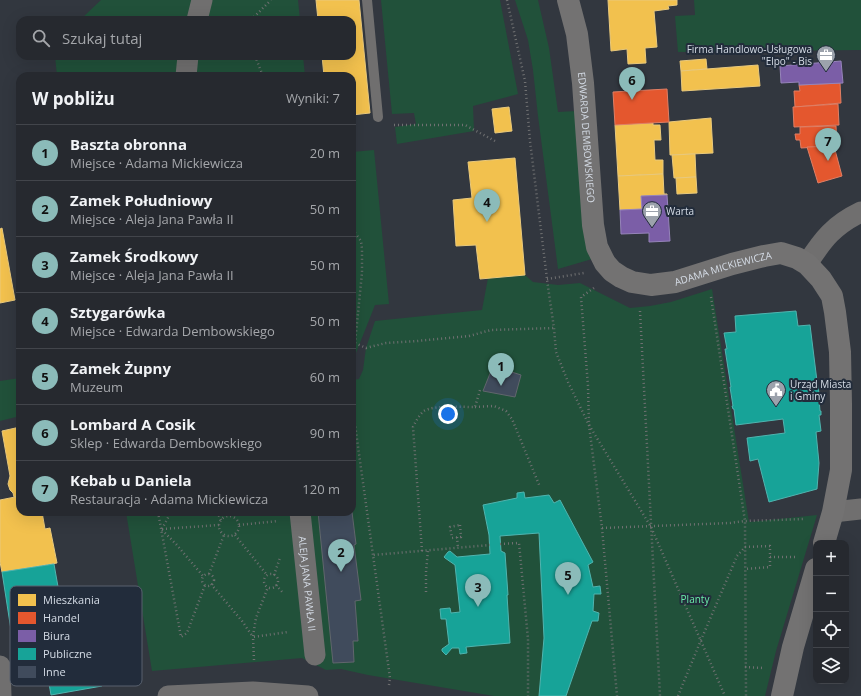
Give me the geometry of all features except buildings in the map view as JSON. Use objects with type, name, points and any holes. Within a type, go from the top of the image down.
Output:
[{"type":"street","points":[[198,16],[202,0]]},
{"type":"street","name":"EDWARDA DEMBOWSKIEGO","points":[[568,0],[577,34],[583,82],[593,225],[597,247],[605,262],[605,278]]},
{"type":"street","points":[[186,72],[188,60]]},
{"type":"street","points":[[825,540],[833,512],[841,470],[842,404],[840,352],[832,296],[821,279],[807,264],[817,248],[835,228],[849,217],[861,212]]},
{"type":"street","name":"ADAMA MICKIEWICZA","points":[[605,278],[621,277],[632,282],[651,285],[675,282],[732,264],[781,253],[797,258],[807,264]]},
{"type":"street","points":[[833,512],[861,509]]},
{"type":"street","name":"ALEJA JANA PAWŁA II","points":[[300,516],[315,655]]},
{"type":"street","points":[[782,696],[794,647],[807,563]]},
{"type":"street","points":[[0,666],[1,696]]},
{"type":"street","points":[[168,696],[253,692],[308,696]]},
{"type":"lane","points":[[367,0],[378,117]]},
{"type":"path","points":[[255,16],[272,0]]},
{"type":"path","points":[[507,0],[525,81],[556,352],[568,382],[589,425],[651,527],[725,696]]},
{"type":"path","points":[[257,60],[261,72]]},
{"type":"path","points":[[378,117],[379,125],[465,125],[495,141]]},
{"type":"path","points":[[356,234],[361,240],[362,250],[362,273],[356,333]]},
{"type":"path","points":[[547,279],[586,273]]},
{"type":"path","points":[[605,278],[582,297],[589,425],[602,528],[617,696]]},
{"type":"path","points":[[711,297],[745,521],[746,696]]},
{"type":"path","points":[[640,311],[660,696]]},
{"type":"path","points":[[356,343],[366,348],[386,343],[469,336],[491,330],[554,328]]},
{"type":"path","points":[[475,406],[480,390]]},
{"type":"path","points":[[422,551],[413,426],[425,411],[437,407],[475,406],[494,406],[506,410],[512,419],[540,487]]},
{"type":"path","points":[[356,434],[390,685]]},
{"type":"path","points":[[159,516],[181,637],[187,633],[205,585]]},
{"type":"path","points":[[162,530],[169,516]]},
{"type":"path","points":[[219,516],[221,520]]},
{"type":"path","points":[[239,525],[294,516]]},
{"type":"path","points":[[226,517],[232,517],[237,520],[239,525],[235,535],[230,537],[224,535],[220,531],[219,525],[221,520],[226,517]]},
{"type":"path","points":[[602,528],[730,524],[745,521],[810,519]]},
{"type":"path","points":[[162,530],[219,525]]},
{"type":"path","points":[[460,525],[461,537],[456,537],[452,538],[450,527],[460,525]]},
{"type":"path","points":[[162,530],[203,576],[202,584],[210,586],[212,584]]},
{"type":"path","points":[[209,574],[224,535]]},
{"type":"path","points":[[235,535],[267,575]]},
{"type":"path","points":[[456,537],[458,548]]},
{"type":"path","points":[[500,544],[519,543],[528,639],[528,696]]},
{"type":"path","points":[[372,555],[490,544]]},
{"type":"path","points":[[678,696],[737,556],[745,547],[770,546],[770,567],[745,569]]},
{"type":"path","points":[[426,592],[428,550]]},
{"type":"path","points":[[770,557],[807,563]]},
{"type":"path","points":[[203,576],[209,574]]},
{"type":"path","points":[[209,574],[213,578],[212,584],[242,621],[252,637]]},
{"type":"path","points":[[267,575],[264,582],[268,587]]},
{"type":"path","points":[[267,575],[274,575],[277,577],[278,581],[273,587],[268,587]]},
{"type":"path","points":[[254,660],[252,637],[256,618],[268,587]]},
{"type":"path","points":[[252,637],[312,628]]},
{"type":"path","points":[[745,667],[767,668]]},
{"type":"green space","points":[[101,0],[298,0],[300,16],[84,16]]},
{"type":"green space","points":[[381,0],[500,0],[518,94],[473,106],[474,131],[397,144],[395,127],[416,124],[414,113],[392,114]]},
{"type":"green space","points":[[515,0],[538,0],[549,48],[558,112],[576,111],[592,259],[558,269],[533,70],[528,40]]},
{"type":"green space","points":[[694,0],[861,0],[861,50],[678,52],[675,16],[695,15]]},
{"type":"green space","points":[[55,60],[303,60],[305,72],[57,72]]},
{"type":"green space","points":[[374,150],[389,304],[375,305],[356,353],[356,152]]},
{"type":"green space","name":"Planty","points":[[525,275],[533,282],[558,285],[580,283],[630,308],[671,302],[712,289],[749,522],[817,515],[776,651],[765,696],[494,696],[368,675],[341,669],[326,670],[302,658],[152,671],[142,610],[142,586],[138,586],[127,516],[356,516],[356,379],[359,379],[363,370],[366,348],[375,321],[482,310],[488,278]]},
{"type":"green space","points":[[16,379],[16,417],[0,421],[0,381]]},
{"type":"place","name":"Firma Handlowo-Usługowa \"Elpo\" - Bis","points":[[826,72]]},
{"type":"place","name":"Lombard A Cosik","points":[[632,100]]},
{"type":"place","name":"Kebab u Daniela","points":[[828,161]]},
{"type":"place","name":"Sztygarówka","points":[[487,222]]},
{"type":"place","name":"Warta","points":[[652,228]]},
{"type":"place","name":"Baszta obronna","points":[[501,386]]},
{"type":"place","name":"Urząd Miasta i Gminy","points":[[776,407]]},
{"type":"place","name":"Zamek Południowy","points":[[341,572]]},
{"type":"place","name":"Zamek Żupny","points":[[568,595]]},
{"type":"place","name":"Zamek Środkowy","points":[[478,607]]}]
